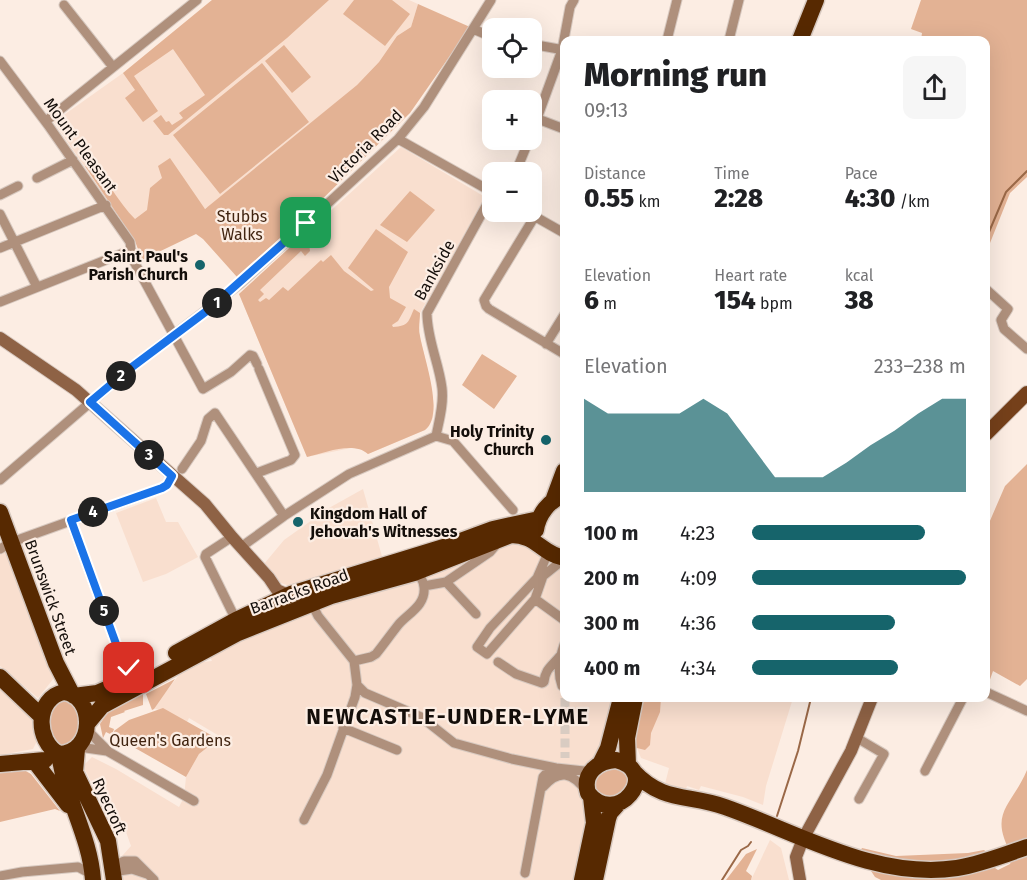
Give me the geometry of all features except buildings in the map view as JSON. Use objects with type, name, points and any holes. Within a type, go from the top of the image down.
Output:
[{"type":"highway","points":[[802,36],[816,0]]},
{"type":"highway","points":[[812,36],[826,0]]},
{"type":"highway","points":[[544,549],[536,530],[539,519],[559,497]]},
{"type":"highway","name":"Brunswick Street","points":[[0,512],[6,545],[56,663],[73,695]]},
{"type":"highway","name":"Barracks Road","points":[[86,727],[102,706],[308,596],[504,526],[539,519]]},
{"type":"highway","name":"Barracks Road","points":[[73,695],[97,693],[114,687],[134,670],[288,596],[331,596],[419,579],[511,535],[527,536],[544,549],[560,557]]},
{"type":"highway","points":[[0,677],[41,716]]},
{"type":"highway","points":[[0,764],[35,762],[58,754],[67,754],[78,748],[86,727],[85,711],[73,695],[64,692],[54,696],[46,703],[41,716],[44,735],[52,750],[58,754]]},
{"type":"highway","points":[[582,880],[594,823],[586,783],[608,748],[620,702]]},
{"type":"highway","points":[[595,880],[610,813],[636,788],[627,738],[634,702]]},
{"type":"highway","points":[[0,759],[33,753],[40,746],[44,735]]},
{"type":"highway","name":"Ryecroft","points":[[78,748],[75,772],[102,826],[109,872]]},
{"type":"highway","name":"Ryecroft","points":[[58,754],[68,795],[88,847]]},
{"type":"highway","points":[[596,767],[616,760],[631,768],[644,783],[656,791]]},
{"type":"highway","points":[[35,762],[77,817]]},
{"type":"highway","points":[[589,795],[602,804],[623,801],[639,793],[656,791],[724,806],[803,839],[875,863],[914,869],[956,868],[995,859],[1027,847]]},
{"type":"highway","points":[[88,847],[109,872]]},
{"type":"main road","points":[[990,430],[1027,393]]},
{"type":"street","points":[[46,122],[197,0]]},
{"type":"street","name":"Victoria Road","points":[[0,480],[90,402],[240,284],[398,139],[424,107],[491,0]]},
{"type":"street","points":[[565,36],[570,7],[574,0]]},
{"type":"street","points":[[668,36],[677,0]]},
{"type":"street","points":[[730,36],[739,0]]},
{"type":"street","points":[[64,5],[113,67]]},
{"type":"street","points":[[473,28],[482,32]]},
{"type":"street","points":[[542,46],[560,49]]},
{"type":"street","points":[[542,108],[560,58]]},
{"type":"street","name":"Mount Pleasant","points":[[0,61],[74,160],[130,243],[132,258],[203,389],[231,372],[250,355],[253,356],[295,455],[291,460],[257,473]]},
{"type":"street","points":[[542,121],[560,127]]},
{"type":"street","points":[[398,139],[482,188]]},
{"type":"street","points":[[37,178],[74,160]]},
{"type":"street","points":[[0,195],[18,186]]},
{"type":"street","points":[[0,248],[106,206]]},
{"type":"street","name":"Bankside","points":[[436,436],[443,398],[427,324],[427,313],[482,212]]},
{"type":"street","points":[[0,214],[37,287]]},
{"type":"street","points":[[542,220],[560,231]]},
{"type":"street","points":[[527,222],[483,301],[489,309],[560,352]]},
{"type":"street","points":[[0,302],[131,250]]},
{"type":"street","points":[[990,293],[1008,309],[1001,320],[1004,329],[1027,349]]},
{"type":"street","points":[[546,344],[560,321]]},
{"type":"street","points":[[0,338],[76,390],[177,473],[277,590],[288,596]]},
{"type":"street","points":[[6,545],[167,485],[201,441],[208,419],[215,413],[284,516]]},
{"type":"street","points":[[241,547],[284,516],[358,470],[436,436],[453,441],[503,492],[513,510]]},
{"type":"street","points":[[71,520],[123,663],[134,670]]},
{"type":"street","points":[[232,537],[206,554],[205,557],[236,620]]},
{"type":"street","points":[[446,582],[490,552],[503,537]]},
{"type":"street","points":[[544,549],[544,564],[537,578],[490,628],[477,648],[487,654],[535,599],[543,576],[560,562]]},
{"type":"street","points":[[258,609],[265,603],[268,596],[268,588],[262,571]]},
{"type":"street","points":[[354,661],[376,654],[400,623],[421,603],[425,596],[419,579],[446,582],[476,614]]},
{"type":"street","points":[[304,820],[327,775],[357,686],[354,661],[318,616],[308,596]]},
{"type":"street","points":[[535,599],[560,617]]},
{"type":"street","points":[[498,662],[516,674],[542,683],[551,664],[560,656]]},
{"type":"street","points":[[560,656],[558,674],[560,680]]},
{"type":"street","points":[[357,686],[364,693],[421,717],[454,743],[584,771],[596,767]]},
{"type":"street","points":[[990,694],[1027,710]]},
{"type":"street","points":[[800,880],[796,857],[803,839],[857,738],[871,702]]},
{"type":"street","points":[[925,771],[961,702]]},
{"type":"street","points":[[86,727],[109,752]]},
{"type":"street","points":[[343,728],[398,750]]},
{"type":"street","points":[[857,738],[884,754],[859,799]]},
{"type":"street","points":[[78,748],[91,747],[109,752],[194,801]]},
{"type":"street","points":[[525,873],[543,787],[542,781],[546,773],[562,765]]},
{"type":"street","points":[[543,787],[551,778],[560,775],[577,780],[589,795]]},
{"type":"street","points":[[73,867],[83,862],[88,847]]},
{"type":"street","points":[[0,876],[73,867],[88,871],[151,878]]},
{"type":"street","points":[[109,872],[132,869],[151,878]]},
{"type":"shaded area","points":[[212,0],[409,0],[418,4],[411,27],[397,36],[379,62],[357,85],[210,206],[135,241],[54,122],[123,73]]},
{"type":"shaded area","points":[[401,147],[482,195],[482,202],[420,313],[419,333],[434,405],[433,418],[425,430],[368,454],[361,449],[351,448],[307,457],[239,294]]},
{"type":"shaded area","points":[[363,489],[383,560],[293,587],[281,583],[264,564],[284,540],[329,508]]},
{"type":"shaded area","points":[[156,498],[166,522],[178,522],[198,557],[166,574],[143,582],[116,513]]},
{"type":"shaded area","points":[[503,537],[560,557],[560,702],[620,702],[588,793],[582,880],[114,880],[113,866],[131,846],[126,832],[96,786],[94,787],[83,766],[92,757],[179,807],[184,797],[186,777],[199,754],[221,737],[189,718],[186,724],[171,714],[153,708],[183,670],[194,663],[212,661],[206,649]]},
{"type":"shaded area","points":[[4,552],[9,553],[54,678],[38,698],[0,666],[0,555]]},
{"type":"shaded area","points":[[0,686],[35,718],[37,741],[33,749],[0,755]]},
{"type":"shaded area","points":[[649,702],[792,702],[766,786],[763,805],[701,786],[699,790],[687,786],[686,789],[665,784],[669,768],[641,758],[637,748]]},
{"type":"shaded area","points":[[770,840],[781,848],[789,880],[751,880]]},
{"type":"green space","points":[[212,0],[329,0],[287,38],[168,135],[164,135],[153,121],[161,115],[166,122],[169,121],[172,125],[183,118],[179,113],[205,95],[173,49],[134,76],[158,111],[143,122],[125,98],[135,90],[123,73]]},
{"type":"green space","points":[[354,0],[392,0],[410,14],[385,46],[343,14]]},
{"type":"green space","points":[[921,0],[1027,0],[1027,177],[1010,193],[990,243],[990,36],[922,36],[922,33],[911,29]]},
{"type":"green space","name":"Stubbs Walks","points":[[418,4],[470,27],[410,113],[302,219],[237,277],[196,234],[142,260],[135,241],[85,166],[93,163],[123,206],[135,219],[147,210],[150,188],[162,178],[158,166],[170,158],[205,209],[357,85],[379,62],[397,36],[411,27]]},
{"type":"green space","points":[[284,45],[311,77],[292,93],[265,61]]},
{"type":"green space","points":[[262,63],[309,122],[220,194],[173,135]]},
{"type":"green space","points":[[410,191],[435,210],[407,242],[380,225]]},
{"type":"green space","points":[[376,229],[408,252],[389,287],[390,298],[406,307],[398,321],[392,325],[393,327],[405,324],[414,309],[420,313],[419,333],[432,386],[431,422],[425,430],[368,454],[355,448],[347,448],[307,457],[239,294],[299,239],[309,244],[310,251],[305,256],[301,251],[260,290],[264,294],[258,300],[260,302],[266,298],[269,300],[283,287],[288,291],[321,260],[323,262],[331,255],[344,271],[371,291],[374,290],[348,268]]},
{"type":"green space","points":[[482,354],[517,376],[494,409],[462,385]]},
{"type":"green space","points":[[1027,464],[1027,679],[1020,686],[993,671],[990,680],[990,521],[1005,486]]},
{"type":"green space","points":[[175,679],[154,709],[152,710],[146,694]]},
{"type":"green space","points":[[143,694],[143,705],[111,717],[109,727],[114,729],[112,735],[106,732],[103,738],[100,724],[109,710]]},
{"type":"green space","points":[[62,700],[72,704],[79,720],[79,726],[76,737],[62,746],[49,732],[50,709]]},
{"type":"green space","points":[[639,702],[661,702],[660,712],[651,733],[650,745],[645,750],[637,748],[632,750]]},
{"type":"green space","name":"Queen's Gardens","points":[[163,708],[218,739],[199,754],[186,777],[114,736],[114,731],[129,720]]},
{"type":"green space","points":[[608,766],[626,772],[629,781],[623,792],[611,798],[596,793],[592,781]]},
{"type":"green space","points":[[24,770],[31,774],[60,811],[55,809],[0,822],[0,772]]},
{"type":"green space","points":[[1027,770],[1027,880],[881,880],[875,877],[859,853],[862,848],[896,856],[968,853],[984,850],[989,854],[992,866],[998,870],[1010,864],[1013,857],[1005,842],[1002,820],[1004,811]]},
{"type":"green space","points":[[757,849],[746,871],[752,876],[751,880],[726,880],[746,854]]},
{"type":"waterway","points":[[990,230],[1006,192],[1027,171]]},
{"type":"waterway","points":[[777,816],[798,751],[810,702]]},
{"type":"waterway","points":[[722,880],[741,850],[751,842]]},
{"type":"tunnel","points":[[565,702],[565,758]]},
{"type":"place","name":"Saint Paul's Parish Church","points":[[200,265]]},
{"type":"place","name":"Holy Trinity Church","points":[[546,440]]},
{"type":"place","name":"Kingdom Hall of Jehovah's Witnesses","points":[[298,522]]},
{"type":"district","name":"NEWCASTLE-UNDER-LYME","points":[[448,716]]},
{"type":"route","points":[[129,668],[123,663],[71,520],[162,488],[167,485],[172,476],[90,402],[240,284],[306,223]]}]
